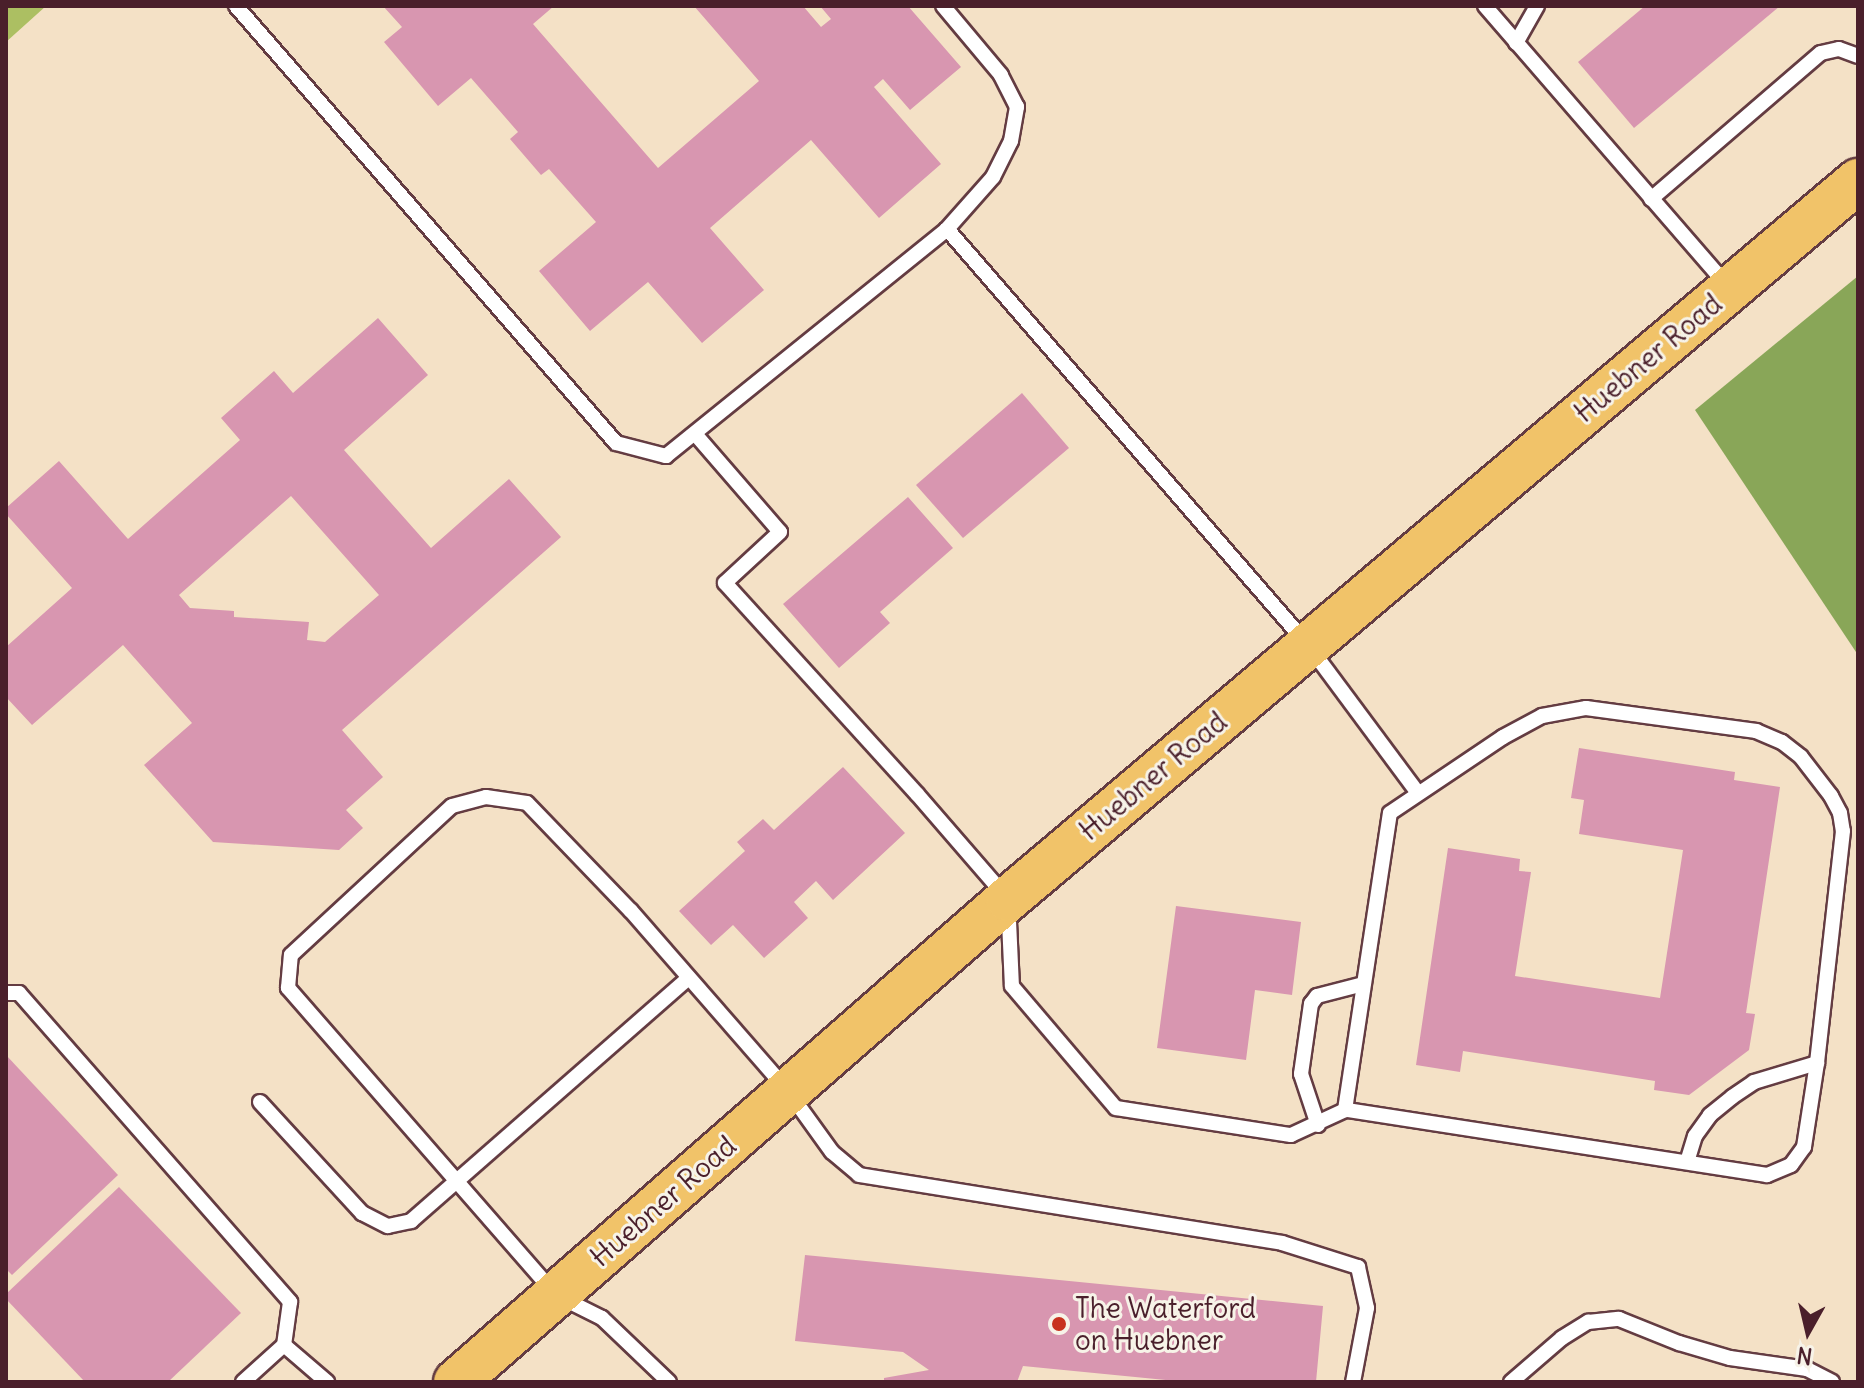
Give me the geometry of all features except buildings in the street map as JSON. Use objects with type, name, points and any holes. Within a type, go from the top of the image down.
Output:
[{"type":"main road","name":"Huebner Road","points":[[456,1382],[1008,899],[1858,181]]},
{"type":"lane","points":[[236,6],[616,443],[666,456],[696,435],[947,229],[993,177],[1011,141],[1017,107],[1001,75],[943,6]]},
{"type":"lane","points":[[1485,6],[1730,289]]},
{"type":"lane","points":[[1516,43],[1537,6]]},
{"type":"lane","points":[[1651,199],[1821,53],[1839,49],[1858,56]]},
{"type":"lane","points":[[947,229],[1308,645],[1417,792]]},
{"type":"lane","points":[[696,435],[780,532],[725,583],[1008,899],[1012,986],[1116,1108],[1291,1135],[1345,1110],[1767,1175],[1791,1165],[1804,1147],[1817,1063],[1843,831],[1831,796],[1801,757],[1782,742],[1756,731],[1586,708],[1542,716],[1417,792],[1390,813],[1345,1110]]},
{"type":"lane","points":[[669,1382],[602,1318],[556,1295],[453,1181],[288,988],[291,955],[452,806],[486,797],[527,803],[689,978],[788,1091],[832,1152],[859,1175],[1282,1243],[1358,1267],[1367,1308],[1353,1382]]},
{"type":"lane","points":[[260,1102],[362,1213],[388,1226],[411,1221],[453,1181],[689,978]]},
{"type":"lane","points":[[1318,1125],[1301,1074],[1311,1004],[1317,996],[1363,984]]},
{"type":"lane","points":[[6,993],[19,993],[290,1302],[284,1345],[243,1382]]},
{"type":"lane","points":[[1687,1162],[1695,1136],[1710,1115],[1732,1097],[1754,1082],[1817,1063]]},
{"type":"lane","points":[[1511,1382],[1588,1322],[1619,1319],[1717,1354],[1807,1369],[1832,1382]]},
{"type":"lane","points":[[284,1345],[327,1382]]},
{"type":"green space","points":[[6,6],[46,6],[6,42]]},
{"type":"green space","points":[[1858,276],[1858,655],[1695,410]]},
{"type":"place","name":"The Waterford on Huebner","points":[[1059,1324]]}]
